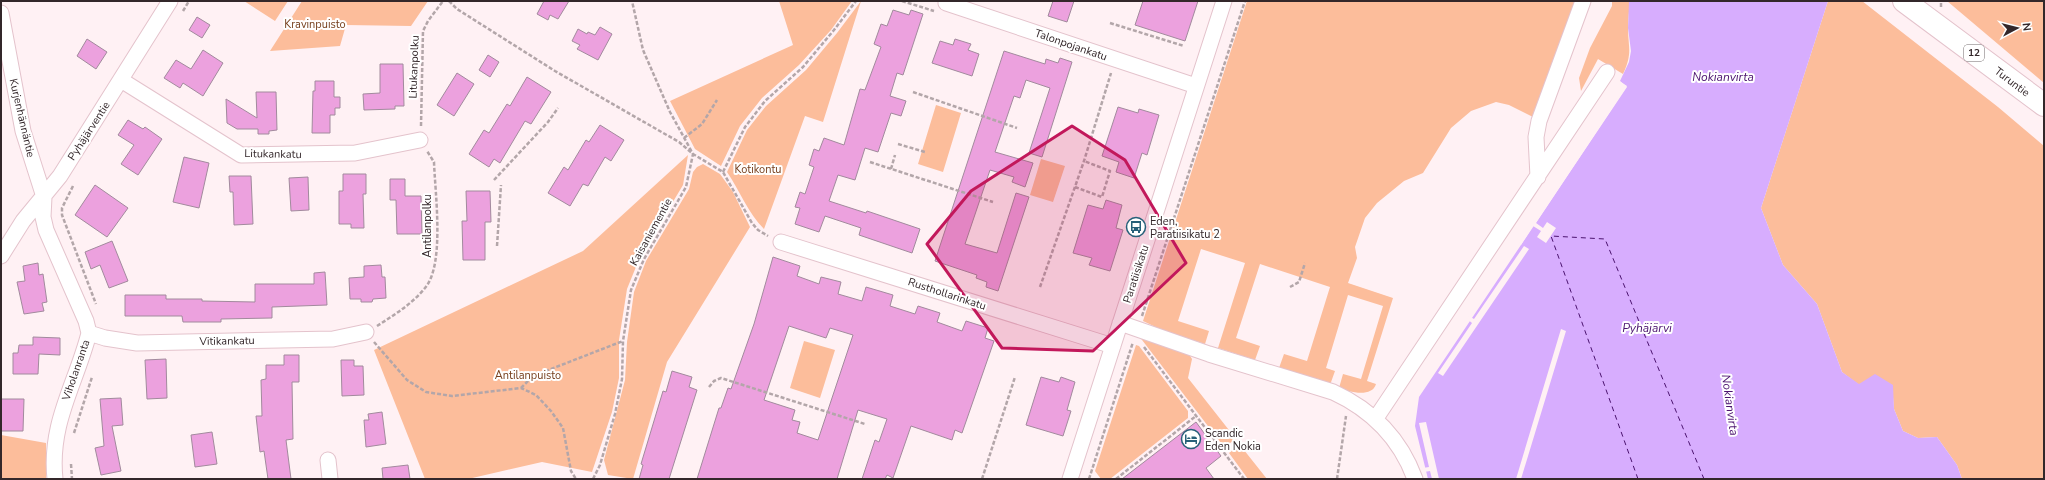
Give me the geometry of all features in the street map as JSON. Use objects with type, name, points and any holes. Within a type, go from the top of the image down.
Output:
[{"type":"highway","name":"Turuntie","points":[[1904,1],[2044,105]]},
{"type":"street","name":"Pyhäjärventie","points":[[1,256],[23,221],[60,176],[170,1]]},
{"type":"street","name":"Paratiisikatu","points":[[1070,479],[1224,1]]},
{"type":"street","points":[[1538,177],[1536,137],[1539,121],[1583,1]]},
{"type":"street","name":"Talonpojankatu","points":[[941,7],[1196,86]]},
{"type":"street","name":"Kurjenhännäntie","points":[[1,13],[23,131],[44,197]]},
{"type":"street","points":[[1376,418],[1607,72]]},
{"type":"street","name":"Litukankatu","points":[[121,80],[241,154],[355,153],[420,140]]},
{"type":"street","name":"Viholanranta","points":[[44,197],[43,217],[46,230],[86,321],[89,333],[59,419],[55,446],[54,479]]},
{"type":"street","name":"Rusthollarinkatu","points":[[781,242],[1113,346]]},
{"type":"street","points":[[1120,323],[1136,332],[1333,392],[1348,399],[1376,418],[1386,429],[1406,456],[1415,479]]},
{"type":"street","name":"Vitikankatu","points":[[89,333],[104,338],[137,343],[333,339],[366,332]]},
{"type":"street","points":[[328,460],[330,479]]},
{"type":"path","points":[[182,13],[189,1]]},
{"type":"path","name":"Litukanpolku","points":[[420,140],[423,31],[428,21],[443,1]]},
{"type":"path","points":[[448,1],[457,9],[549,67],[679,142],[693,154],[723,172],[752,223],[758,230],[781,242]]},
{"type":"path","points":[[632,1],[643,50],[670,112],[693,154]]},
{"type":"path","points":[[723,172],[750,120],[765,102],[803,67],[856,1]]},
{"type":"path","points":[[902,1],[941,7]]},
{"type":"path","points":[[1089,479],[1245,1]]},
{"type":"path","points":[[1110,23],[1184,46]]},
{"type":"path","points":[[1040,287],[1084,161],[1116,60]]},
{"type":"path","points":[[913,92],[1016,128]]},
{"type":"path","points":[[684,138],[702,124],[717,100]]},
{"type":"path","points":[[494,180],[548,122],[558,108]]},
{"type":"path","name":"Antilanpolku","points":[[366,332],[401,311],[426,288],[434,273],[437,248],[434,162],[420,140]]},
{"type":"path","points":[[898,144],[925,152]]},
{"type":"path","name":"Kaisaniementie","points":[[593,479],[600,465],[622,379],[623,341],[631,290],[644,259],[686,187],[693,154]]},
{"type":"path","points":[[891,169],[895,155]]},
{"type":"path","points":[[1075,187],[1102,197],[1110,171],[1084,161]]},
{"type":"path","points":[[870,162],[993,202]]},
{"type":"path","points":[[73,185],[62,208],[62,215],[97,305]]},
{"type":"path","points":[[497,246],[501,185]]},
{"type":"path","points":[[1290,287],[1299,282],[1305,263]]},
{"type":"path","points":[[366,332],[407,380],[426,392],[452,396],[521,388],[536,395],[551,411],[563,428],[571,471],[576,479]]},
{"type":"path","points":[[1136,332],[1196,416],[1244,479]]},
{"type":"path","points":[[521,388],[533,376],[623,341]]},
{"type":"path","points":[[72,439],[93,374]]},
{"type":"path","points":[[982,479],[1016,377]]},
{"type":"path","points":[[709,387],[714,381],[721,378],[865,424]]},
{"type":"path","points":[[1337,479],[1348,399]]},
{"type":"path","points":[[1116,479],[1196,416]]},
{"type":"path","points":[[70,461],[72,479]]},
{"type":"highlighted area","points":[[1072,126],[1125,160],[1186,263],[1093,351],[1002,348],[927,244],[971,191]]},
{"type":"green space","points":[[244,1],[288,1],[275,21]]},
{"type":"green space","name":"Kravinpuisto","points":[[302,1],[428,1],[411,26],[346,25],[340,46],[270,51]]},
{"type":"green space","points":[[779,1],[852,1],[831,30],[799,65],[762,98],[740,126],[721,166],[695,149],[670,101],[793,45]]},
{"type":"green space","name":"Kotikontu","points":[[861,1],[823,122],[805,116],[764,229],[758,223],[727,172],[747,130],[766,106],[806,70]]},
{"type":"green space","points":[[1247,1],[1576,1],[1535,118],[1509,105],[1496,102],[1471,111],[1451,128],[1423,173],[1404,181],[1377,203],[1365,218],[1355,247],[1357,258],[1348,283],[1393,298],[1367,381],[1376,384],[1370,391],[1360,393],[1339,388],[1343,374],[1361,379],[1383,306],[1348,295],[1326,368],[1335,371],[1330,385],[1279,368],[1284,354],[1307,361],[1330,287],[1260,264],[1236,338],[1260,346],[1255,360],[1218,348],[1245,263],[1201,249],[1178,321],[1209,331],[1205,344],[1164,331],[1143,321]]},
{"type":"green space","points":[[1612,1],[1629,1],[1629,55],[1626,67],[1623,74],[1598,59],[1581,91],[1579,78],[1590,48],[1612,6]]},
{"type":"green space","points":[[1828,1],[1862,1],[1998,107],[2044,146],[2044,479],[1962,479],[1957,465],[1937,437],[1918,438],[1903,431],[1894,409],[1892,385],[1859,385],[1842,372],[1817,304],[1783,265],[1761,208]]},
{"type":"green space","points":[[1947,1],[2044,1],[2044,83]]},
{"type":"green space","points":[[936,105],[961,113],[943,172],[918,164]]},
{"type":"green space","name":"Antilanpuisto","points":[[688,155],[683,185],[640,257],[627,289],[619,340],[619,378],[612,412],[592,472],[542,462],[468,479],[425,479],[374,350],[583,251]]},
{"type":"green space","points":[[1041,159],[1065,166],[1053,202],[1030,195]]},
{"type":"green space","points":[[703,164],[720,174],[733,192],[750,227],[667,362],[633,479],[608,475],[604,460],[625,380],[627,342],[634,292],[646,261],[689,189],[693,172],[697,167]]},
{"type":"green space","points":[[1139,336],[1189,354],[1192,359],[1188,378],[1236,439],[1224,447]]},
{"type":"green space","points":[[804,341],[835,350],[820,398],[790,388]]},
{"type":"green space","points":[[1136,345],[1139,346],[1188,411],[1188,418],[1110,479],[1101,479],[1095,471]]},
{"type":"green space","points":[[1,435],[46,443],[46,479],[1,479]]},
{"type":"green space","points":[[1240,445],[1267,479],[1248,479],[1229,453]]},
{"type":"water","name":"Pyhäjärvi","points":[[1629,1],[1828,1],[1761,208],[1783,265],[1817,304],[1842,372],[1859,384],[1875,374],[1893,385],[1894,409],[1903,431],[1918,438],[1937,437],[1957,465],[1962,479],[1428,479],[1415,426],[1419,397],[1627,87],[1620,81],[1629,62],[1631,51],[1628,28]]},
{"type":"pier","points":[[1618,80],[1627,86],[1536,223],[1543,228],[1547,222],[1556,228],[1546,243],[1537,237],[1541,231],[1533,226],[1521,245],[1519,243],[1624,87],[1618,83]]},
{"type":"pier","points":[[1524,246],[1529,249],[1443,376],[1438,373],[1472,323],[1467,319],[1469,316],[1474,319]]},
{"type":"pier","points":[[1561,329],[1566,331],[1521,479],[1516,479]]},
{"type":"pier","points":[[1426,422],[1439,479],[1432,479],[1430,471],[1424,472],[1423,468],[1429,467],[1419,423]]},
{"type":"building","points":[[544,1],[569,1],[558,19],[550,15],[548,20],[537,14]]},
{"type":"building","points":[[1053,1],[1074,1],[1067,22],[1048,16]]},
{"type":"building","points":[[1143,1],[1198,1],[1185,41],[1135,25]]},
{"type":"building","points":[[893,10],[909,15],[911,10],[923,14],[903,75],[897,73],[890,96],[906,101],[901,116],[891,113],[878,152],[865,148],[855,180],[838,175],[829,201],[866,213],[867,211],[920,229],[912,253],[859,235],[861,228],[825,216],[819,232],[795,224],[800,208],[795,207],[800,192],[805,194],[814,167],[809,165],[814,149],[819,151],[824,138],[844,145],[860,89],[865,90],[881,47],[874,44],[881,24],[887,26]]},
{"type":"building","points":[[197,17],[210,25],[202,38],[189,30]]},
{"type":"building","points":[[600,27],[612,34],[598,60],[577,49],[580,45],[572,41],[578,29],[587,34],[588,32],[595,35]]},
{"type":"building","points":[[87,39],[107,52],[96,69],[77,56]]},
{"type":"building","points":[[955,39],[971,44],[968,50],[979,54],[972,76],[932,63],[940,41],[953,45]]},
{"type":"building","points":[[203,50],[223,63],[203,96],[183,83],[180,88],[164,78],[176,60],[191,69]]},
{"type":"building","points":[[1004,51],[1045,64],[1046,59],[1058,63],[1060,58],[1072,62],[1042,157],[1029,153],[1050,88],[1026,80],[1020,98],[1014,96],[995,152],[1033,163],[1025,187],[1012,182],[1014,177],[990,170],[965,244],[997,253],[1016,193],[1029,197],[998,291],[986,287],[987,282],[976,278],[977,275],[935,261]]},
{"type":"building","points":[[488,55],[499,62],[490,77],[479,70]]},
{"type":"building","points":[[380,64],[403,64],[404,106],[395,106],[395,109],[364,110],[363,94],[380,93]]},
{"type":"building","points":[[457,73],[474,84],[454,116],[437,105]]},
{"type":"building","points":[[527,77],[551,92],[531,124],[525,121],[500,163],[494,159],[489,167],[469,154],[484,130],[489,133],[507,104],[510,106]]},
{"type":"building","points":[[315,81],[334,81],[334,97],[340,97],[340,108],[335,108],[335,115],[330,115],[330,133],[312,133],[313,91],[315,91]]},
{"type":"building","points":[[256,92],[276,92],[277,130],[269,131],[269,134],[258,134],[258,129],[237,129],[227,123],[226,99],[257,118]]},
{"type":"building","points":[[1118,107],[1138,113],[1139,109],[1159,115],[1147,155],[1142,153],[1134,178],[1116,172],[1119,162],[1102,156]]},
{"type":"building","points":[[128,120],[143,129],[145,127],[162,139],[138,175],[121,164],[134,145],[118,135]]},
{"type":"building","points":[[600,125],[624,140],[611,161],[605,157],[588,186],[583,184],[570,206],[548,193],[564,167],[568,170],[586,140],[589,142]]},
{"type":"building","points":[[184,157],[209,163],[199,208],[173,202]]},
{"type":"building","points":[[343,174],[366,174],[366,194],[363,194],[364,228],[351,228],[351,224],[339,224],[339,191],[343,191]]},
{"type":"building","points":[[229,176],[251,176],[253,224],[234,225],[233,192],[230,192]]},
{"type":"building","points":[[308,177],[309,210],[291,211],[289,178]]},
{"type":"building","points":[[390,179],[405,179],[405,196],[421,196],[422,234],[397,234],[396,200],[390,200]]},
{"type":"building","points":[[95,185],[128,208],[107,237],[75,215]]},
{"type":"building","points":[[466,191],[490,191],[491,222],[485,222],[485,260],[463,260],[462,221],[467,221]]},
{"type":"building","points":[[1106,200],[1122,205],[1116,228],[1123,230],[1110,271],[1089,265],[1092,258],[1073,253],[1088,205],[1103,209]]},
{"type":"building","points":[[112,241],[128,281],[109,288],[100,265],[91,269],[85,252]]},
{"type":"building","points":[[773,257],[800,266],[797,276],[819,284],[821,277],[841,282],[838,294],[862,301],[866,287],[893,295],[890,306],[915,314],[918,306],[940,313],[937,322],[962,331],[966,321],[988,328],[985,338],[994,341],[962,433],[955,430],[952,440],[911,426],[893,478],[887,475],[885,479],[862,479],[875,440],[879,442],[887,419],[858,410],[837,479],[697,479],[719,408],[721,408],[728,388],[731,389],[754,324]],"holes":[[[789,326],[826,338],[830,328],[853,335],[818,440],[797,433],[800,422],[792,420],[795,410],[764,400]]]},
{"type":"building","points":[[38,263],[39,275],[43,274],[47,302],[42,303],[44,311],[24,314],[17,282],[25,281],[23,266]]},
{"type":"building","points":[[381,265],[382,277],[385,277],[386,298],[373,299],[372,302],[361,302],[361,299],[350,299],[349,278],[364,277],[364,266]]},
{"type":"building","points":[[325,272],[327,305],[272,307],[272,318],[221,319],[221,322],[183,322],[182,316],[125,316],[125,295],[166,295],[166,299],[202,299],[202,301],[255,302],[255,284],[314,284],[314,273]]},
{"type":"building","points":[[33,337],[60,338],[60,355],[39,354],[38,374],[13,374],[13,353],[18,353],[19,345],[33,345]]},
{"type":"building","points":[[284,355],[299,355],[299,382],[292,382],[293,439],[286,440],[291,479],[268,479],[264,451],[260,452],[256,416],[262,416],[261,380],[266,379],[266,365],[284,365]]},
{"type":"building","points":[[166,359],[167,398],[147,399],[145,360]]},
{"type":"building","points":[[341,360],[354,360],[354,366],[363,366],[364,395],[342,396]]},
{"type":"building","points":[[672,371],[692,377],[689,387],[697,390],[669,479],[639,479],[643,465],[641,464],[663,391],[666,392]]},
{"type":"building","points":[[1041,377],[1059,382],[1061,377],[1075,382],[1067,410],[1071,411],[1063,436],[1026,425]]},
{"type":"building","points":[[121,398],[123,425],[112,426],[121,471],[101,475],[95,448],[104,446],[100,399]]},
{"type":"building","points":[[1,399],[24,399],[23,431],[1,431]]},
{"type":"building","points":[[382,412],[386,444],[366,447],[364,420],[369,420],[368,414]]},
{"type":"building","name":"Scandic Eden Nokia","points":[[1196,422],[1221,456],[1206,468],[1214,479],[1122,479]]},
{"type":"building","points":[[212,432],[217,464],[195,467],[191,435]]},
{"type":"building","points":[[408,465],[410,479],[383,479],[382,468]]},
{"type":"ferry route","points":[[1638,479],[1551,236],[1605,239],[1704,479]]},
{"type":"place","name":"Eden, Paratiisikatu 2","points":[[1136,227]]},
{"type":"place","name":"Scandic Eden Nokia","points":[[1191,439]]},
{"type":"water label","name":"Nokianvirta","points":[[1723,77]]},
{"type":"water label","name":"Nokianvirta","points":[[1730,405]]}]
